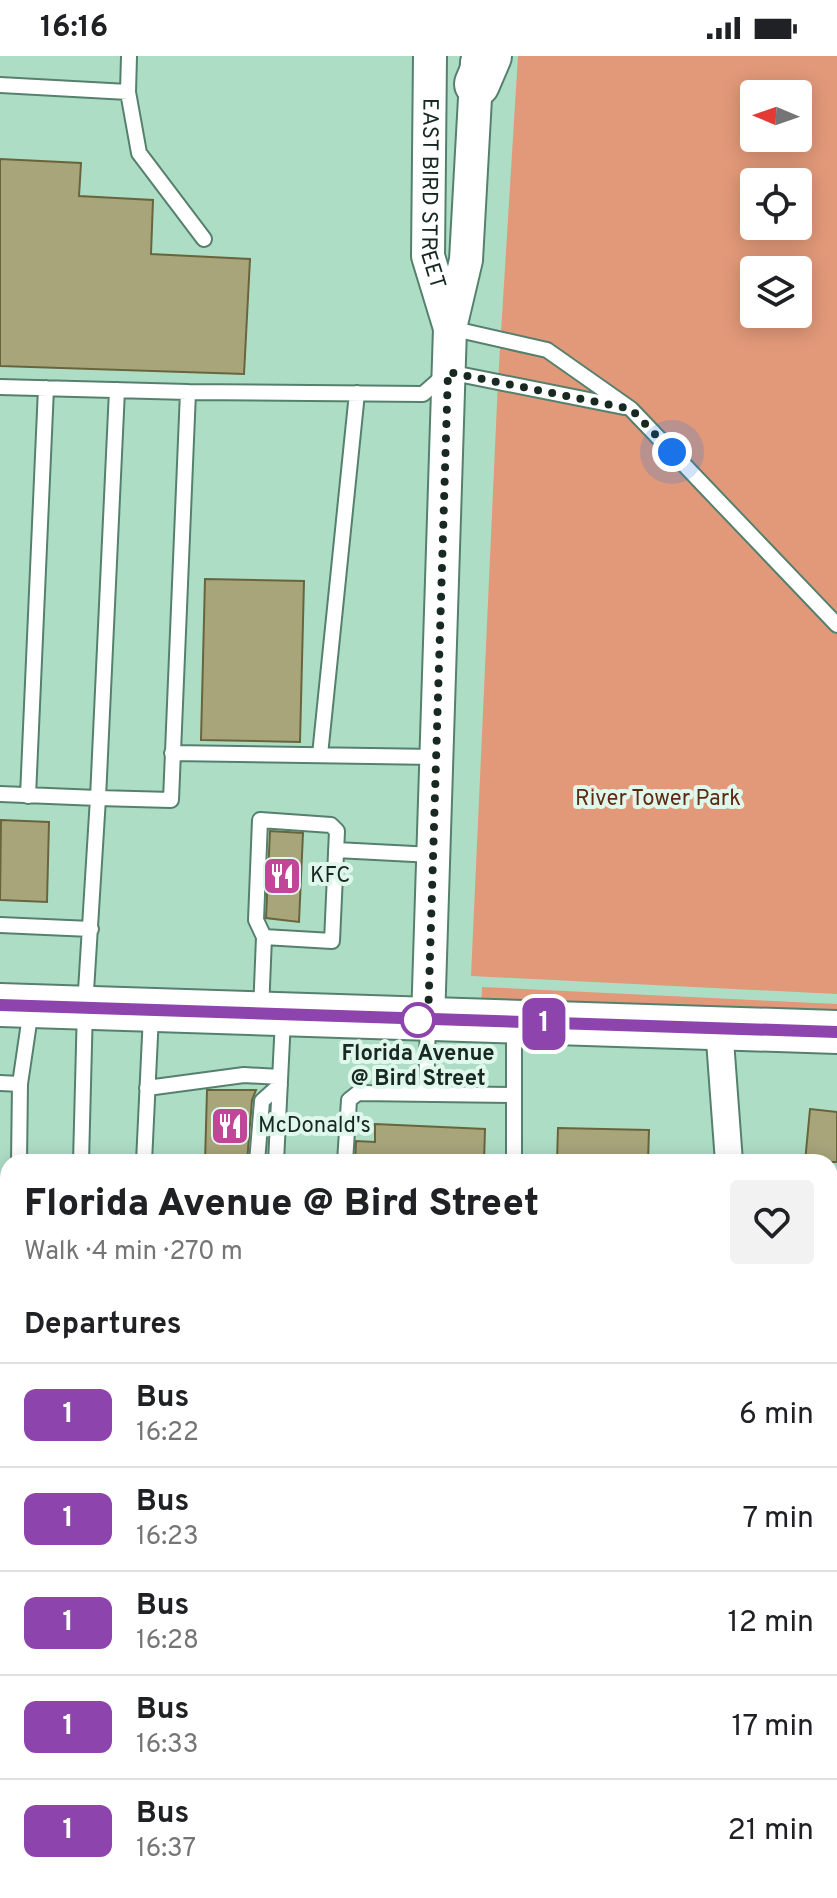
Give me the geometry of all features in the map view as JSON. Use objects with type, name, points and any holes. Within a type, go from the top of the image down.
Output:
[{"type":"main road","points":[[16,1005],[514,1024],[837,1032]]},
{"type":"street","name":"EAST BIRD STREET","points":[[430,56],[428,256],[450,328]]},
{"type":"street","name":"EAST BIRD STREET","points":[[428,1021],[450,328],[466,260],[481,65]]},
{"type":"street","points":[[719,1027],[728,1154]]},
{"type":"lane","points":[[129,56],[128,92],[139,153],[204,239]]},
{"type":"lane","points":[[0,85],[128,92]]},
{"type":"lane","points":[[450,328],[547,350],[631,409],[837,625]]},
{"type":"lane","points":[[0,387],[423,394],[448,372],[631,409]]},
{"type":"lane","points":[[28,796],[46,388]]},
{"type":"lane","points":[[81,1154],[85,1007],[117,390]]},
{"type":"lane","points":[[0,794],[171,800],[188,392]]},
{"type":"lane","points":[[320,755],[357,393]]},
{"type":"lane","points":[[172,753],[436,757]]},
{"type":"lane","points":[[264,937],[332,941],[337,831],[331,825],[260,820],[256,920],[264,937],[280,1081],[276,1154]]},
{"type":"lane","points":[[336,850],[433,855]]},
{"type":"lane","points":[[0,925],[91,929]]},
{"type":"lane","points":[[16,1005],[19,1154]]},
{"type":"lane","points":[[144,1154],[151,1010]]},
{"type":"lane","points":[[426,1094],[428,1021]]},
{"type":"lane","points":[[514,1024],[514,1154]]},
{"type":"lane","points":[[147,1088],[244,1075],[280,1081]]},
{"type":"lane","points":[[258,1154],[262,1101],[280,1081]]},
{"type":"lane","points":[[0,1083],[20,1084]]},
{"type":"lane","points":[[346,1154],[349,1100],[358,1093],[514,1095]]},
{"type":"green space","name":"River Tower Park","points":[[518,56],[837,56],[837,994],[471,976],[498,381]]},
{"type":"green space","points":[[482,987],[837,1004],[837,1020],[481,1008]]},
{"type":"building","points":[[0,159],[81,163],[79,196],[153,200],[151,254],[250,259],[244,374],[0,366]]},
{"type":"building","points":[[205,579],[304,581],[300,742],[201,740]]},
{"type":"building","points":[[1,820],[49,822],[47,902],[0,900]]},
{"type":"building","name":"KFC","points":[[270,831],[303,833],[299,922],[266,918]]},
{"type":"building","name":"McDonald's","points":[[207,1090],[256,1090],[252,1100],[248,1154],[205,1154]]},
{"type":"building","points":[[810,1109],[837,1112],[837,1154],[806,1154]]},
{"type":"building","points":[[375,1124],[485,1129],[484,1154],[355,1154],[356,1141],[375,1142]]},
{"type":"building","points":[[558,1128],[649,1130],[648,1154],[557,1154]]},
{"type":"bus line","name":"1","points":[[0,1005],[514,1024],[837,1032]]},
{"type":"place","name":"KFC","points":[[282,876]]},
{"type":"place","name":"Florida Avenue @ Bird Street","points":[[418,1020]]},
{"type":"place","name":"McDonald's","points":[[230,1126]]},
{"type":"route","points":[[418,1020],[412,1020],[428,1021],[448,372],[631,409],[672,452]]}]
